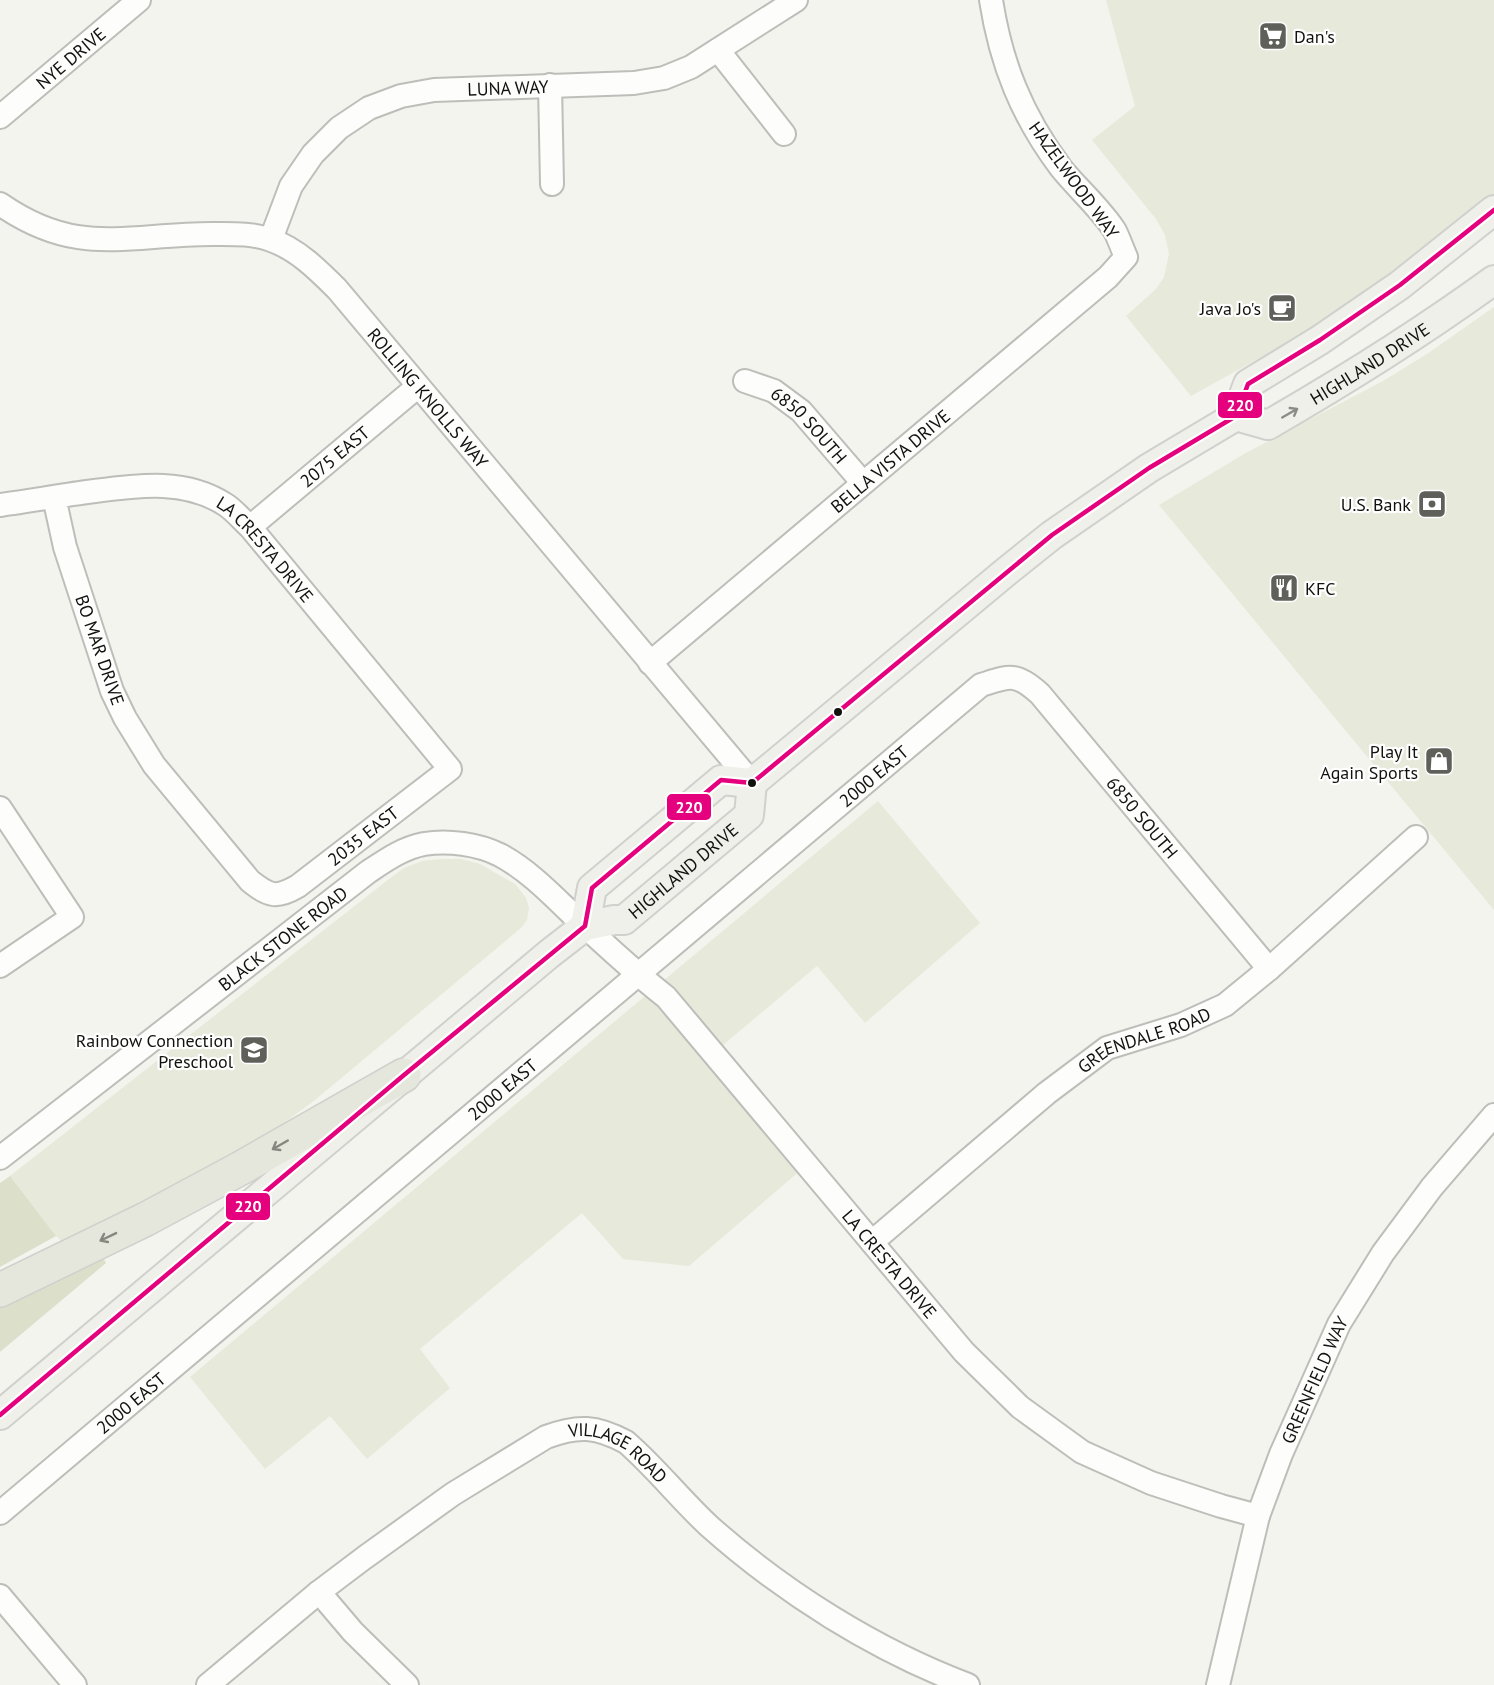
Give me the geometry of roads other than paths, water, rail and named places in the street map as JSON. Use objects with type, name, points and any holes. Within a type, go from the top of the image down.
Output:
[{"type":"highway","points":[[0,1290],[146,1219],[404,1075]]},
{"type":"main road","points":[[585,926],[592,888],[721,780],[752,783],[1052,535],[1149,468],[1236,416],[1248,384],[1320,340],[1400,285],[1494,210]]},
{"type":"main road","name":"HIGHLAND DRIVE","points":[[1236,416],[1268,425],[1388,354],[1437,322],[1494,280]]},
{"type":"main road","name":"HIGHLAND DRIVE","points":[[0,1415],[585,926],[624,920],[749,815],[752,783]]},
{"type":"street","name":"NYE DRIVE","points":[[0,117],[139,0]]},
{"type":"street","name":"LUNA WAY","points":[[271,240],[291,186],[313,154],[339,128],[369,108],[401,96],[434,90],[634,83],[664,78],[691,67],[796,0]]},
{"type":"street","name":"HAZELWOOD WAY","points":[[991,0],[996,33],[1009,77],[1032,124],[1062,168],[1114,230],[1126,256]]},
{"type":"street","points":[[718,50],[784,134]]},
{"type":"street","points":[[550,85],[552,184]]},
{"type":"street","name":"ROLLING KNOLLS WAY","points":[[0,204],[16,215],[48,230],[82,239],[117,241],[225,234],[247,235],[271,240],[295,252],[337,289],[752,783]]},
{"type":"street","name":"BELLA VISTA DRIVE","points":[[650,663],[1108,277],[1126,256]]},
{"type":"street","name":"6850 SOUTH","points":[[745,381],[774,391],[801,411],[863,483]]},
{"type":"street","name":"2075 EAST","points":[[250,527],[417,387]]},
{"type":"street","name":"LA CRESTA DRIVE","points":[[0,505],[141,485],[161,485],[206,495],[226,505],[250,527],[450,769]]},
{"type":"street","name":"BO MAR DRIVE","points":[[54,497],[65,547],[112,691],[125,718],[154,765],[250,881],[272,895]]},
{"type":"street","name":"6850 SOUTH","points":[[1009,676],[1026,682],[1040,694],[1269,969]]},
{"type":"street","name":"2000 EAST","points":[[0,1513],[981,685],[1009,676]]},
{"type":"street","name":"2035 EAST","points":[[272,895],[284,894],[297,886],[450,769]]},
{"type":"street","points":[[0,808],[72,917],[0,966]]},
{"type":"street","name":"GREENDALE ROAD","points":[[872,1242],[1047,1093],[1107,1048],[1181,1025],[1225,1005],[1269,969],[1416,837]]},
{"type":"street","name":"BLACK STONE ROAD","points":[[0,1158],[368,872],[400,851],[425,844],[452,843],[478,847],[500,855],[530,876],[585,926]]},
{"type":"street","name":"LA CRESTA DRIVE","points":[[585,926],[638,975],[666,997],[964,1352],[1020,1407],[1082,1452],[1151,1483],[1258,1516]]},
{"type":"street","name":"GREENFIELD WAY","points":[[1218,1685],[1258,1516],[1281,1454],[1340,1324],[1383,1253],[1431,1187],[1494,1115]]},
{"type":"street","name":"VILLAGE ROAD","points":[[208,1685],[319,1592],[453,1494],[546,1437],[569,1430],[594,1428],[626,1442],[709,1525],[785,1587],[870,1641],[968,1685]]},
{"type":"street","points":[[319,1592],[406,1685]]},
{"type":"street","points":[[0,1596],[75,1685]]},
{"type":"place","name":"Dan's","points":[[1273,36]]},
{"type":"place","name":"Java Jo's","points":[[1282,308]]},
{"type":"place","name":"U.S. Bank","points":[[1432,504]]},
{"type":"place","name":"KFC","points":[[1284,588]]},
{"type":"place","name":"Play It Again Sports","points":[[1439,761]]},
{"type":"place","name":"Rainbow Connection Preschool","points":[[254,1050]]}]
